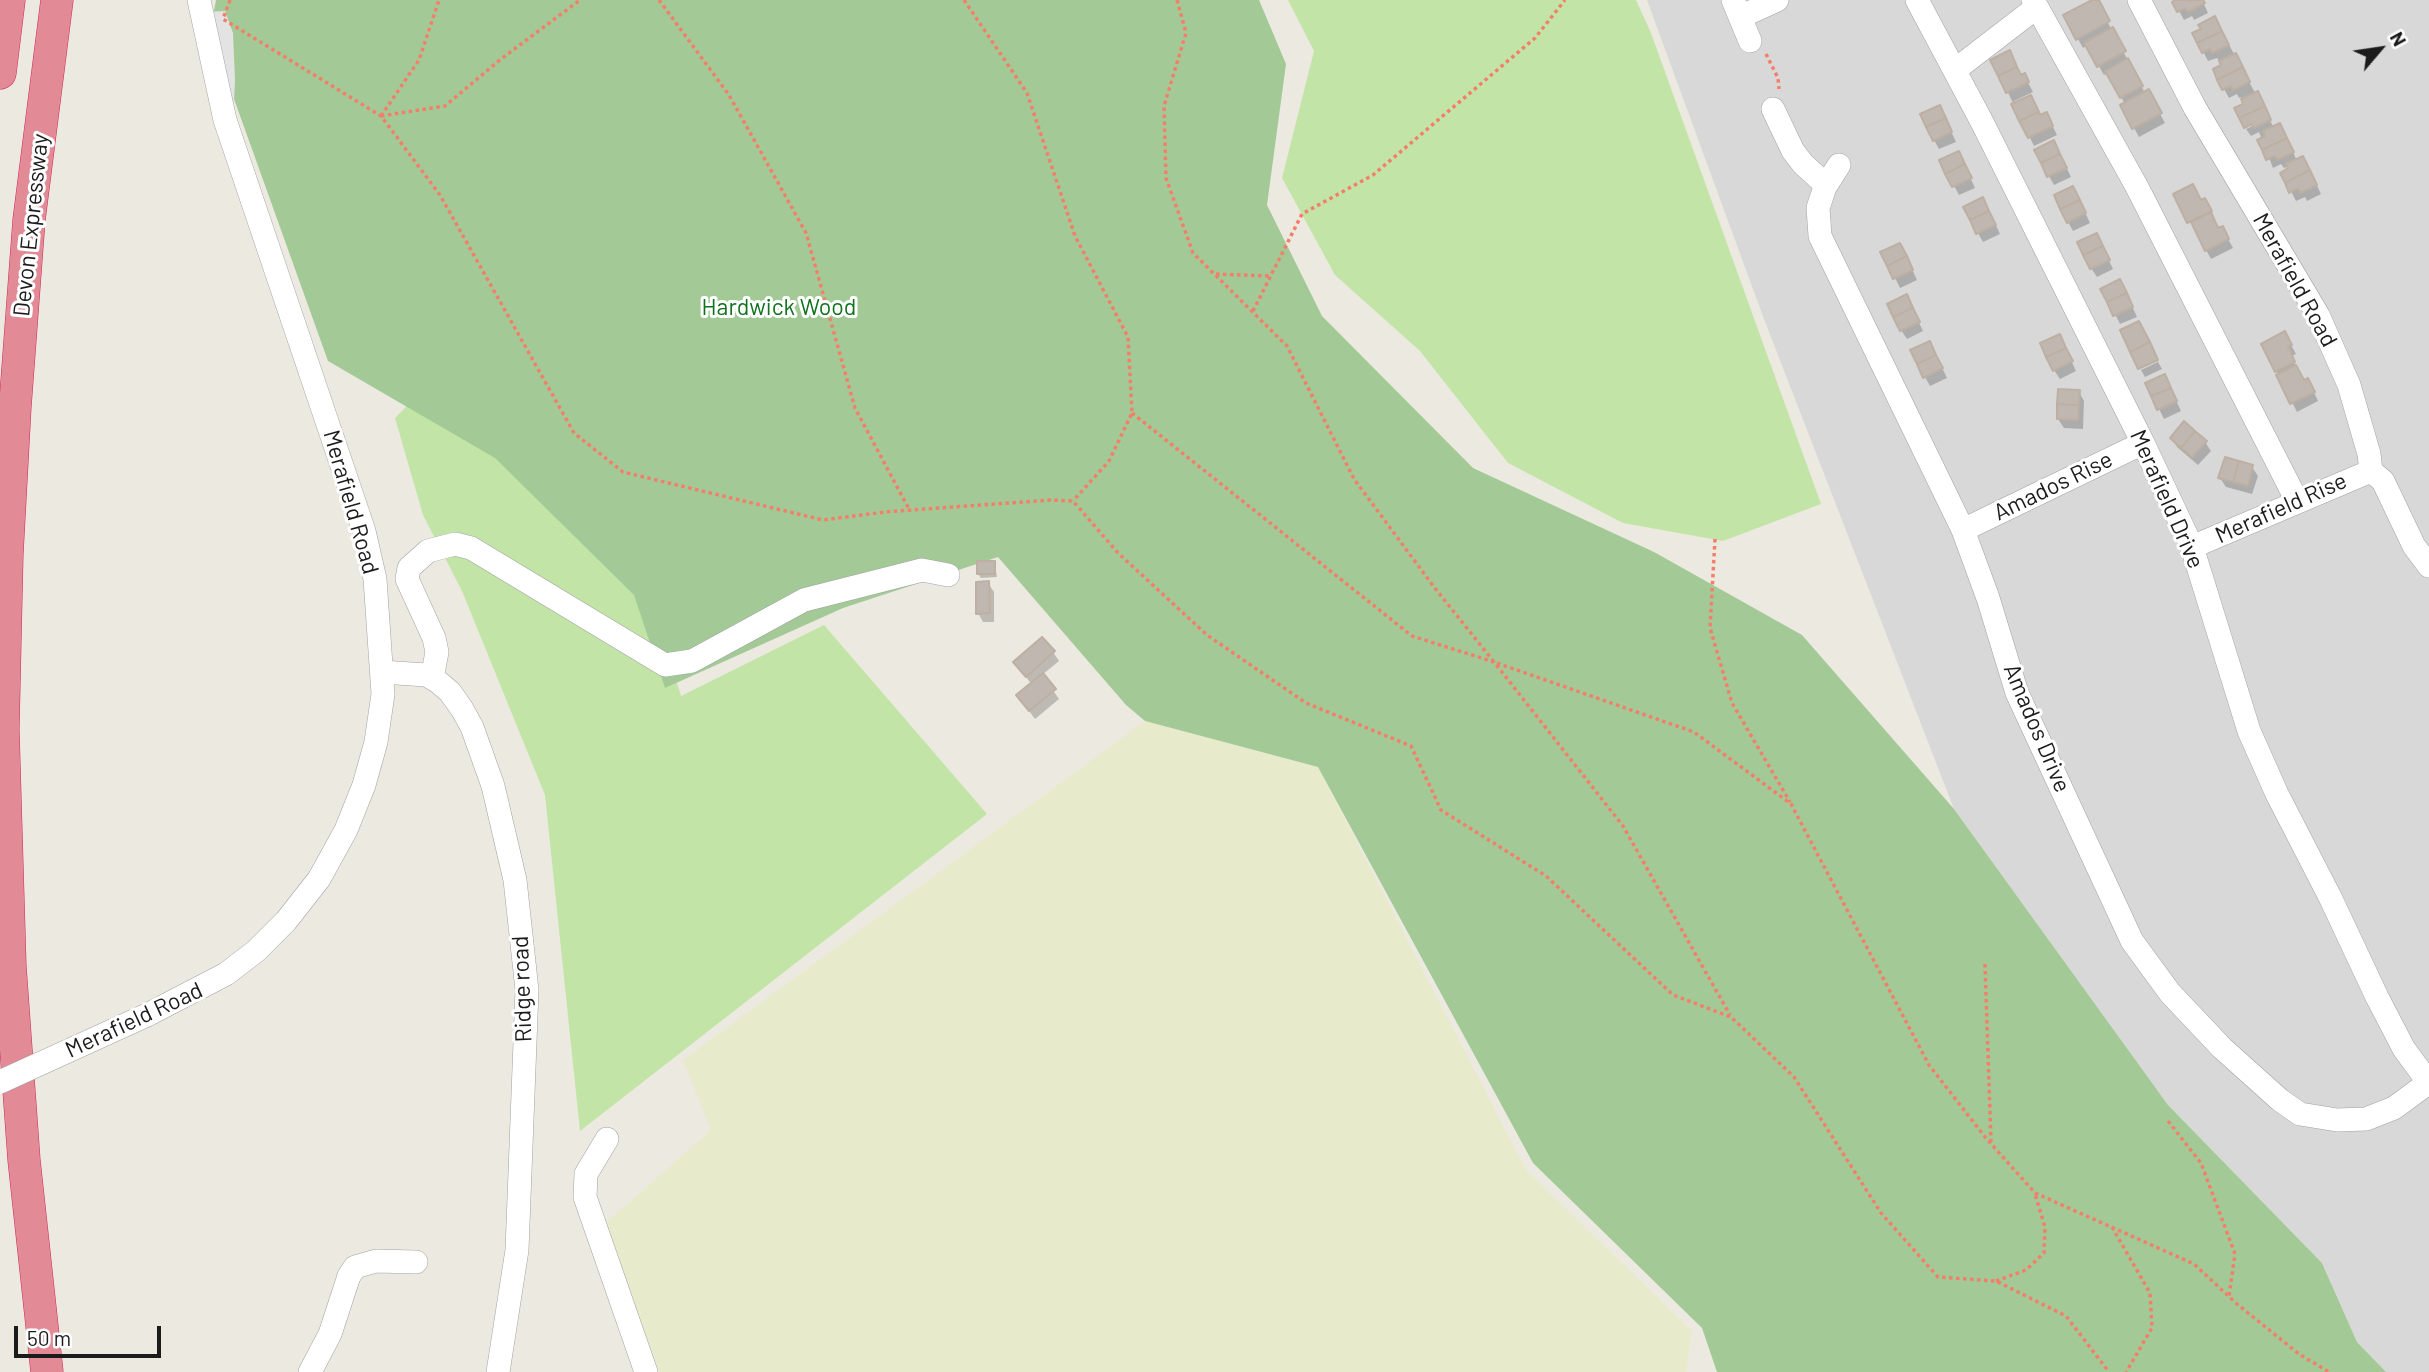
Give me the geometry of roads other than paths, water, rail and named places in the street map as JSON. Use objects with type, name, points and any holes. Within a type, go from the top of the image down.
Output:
[{"type":"highway","points":[[0,73],[9,0]]},
{"type":"highway","name":"Devon Expressway","points":[[47,1372],[23,1160],[10,966],[3,729],[7,555],[15,407],[29,220],[57,0]]},
{"type":"street","name":"Merafield Road","points":[[0,1082],[147,1015],[217,979],[256,951],[285,921],[318,879],[346,830],[364,785],[376,742],[383,694],[382,672],[375,579],[364,531],[225,120],[212,71],[199,0]]},
{"type":"street","points":[[1750,41],[1737,8],[1777,0]]},
{"type":"street","name":"Merafield Drive","points":[[1917,0],[2081,316],[2143,443],[2192,547],[2249,731],[2277,794],[2331,899],[2376,997],[2404,1049],[2429,1083]]},
{"type":"street","name":"Merafield Road","points":[[2139,0],[2194,108],[2318,314],[2350,385],[2371,471],[2383,481],[2414,546],[2429,566]]},
{"type":"street","points":[[1955,70],[2035,3],[2137,187],[2297,502]]},
{"type":"street","points":[[1773,109],[1793,151],[1826,185]]},
{"type":"street","name":"Amados Drive","points":[[1839,165],[1826,185],[1818,208],[1820,236],[1963,530],[1988,598],[2017,693],[2132,941],[2170,993],[2222,1048],[2280,1100],[2300,1114],[2337,1120],[2366,1119],[2394,1108],[2429,1083]]},
{"type":"street","name":"Amados Rise","points":[[1963,530],[2143,443]]},
{"type":"street","name":"Merafield Rise","points":[[2192,547],[2371,471]]},
{"type":"street","points":[[382,672],[411,673],[432,678],[437,652],[434,638],[407,579],[409,568],[428,551],[455,544],[471,548],[665,665],[692,661],[804,600],[922,570],[948,575]]},
{"type":"street","name":"Ridge road","points":[[432,678],[450,692],[462,709],[472,727],[493,786],[515,880],[527,990],[517,1250],[498,1372]]},
{"type":"street","points":[[607,1139],[586,1174],[585,1198],[646,1372]]},
{"type":"street","points":[[310,1372],[330,1334],[349,1276],[355,1267],[376,1261],[416,1262]]},
{"type":"park label","name":"Hardwick Wood","points":[[779,307]]}]
